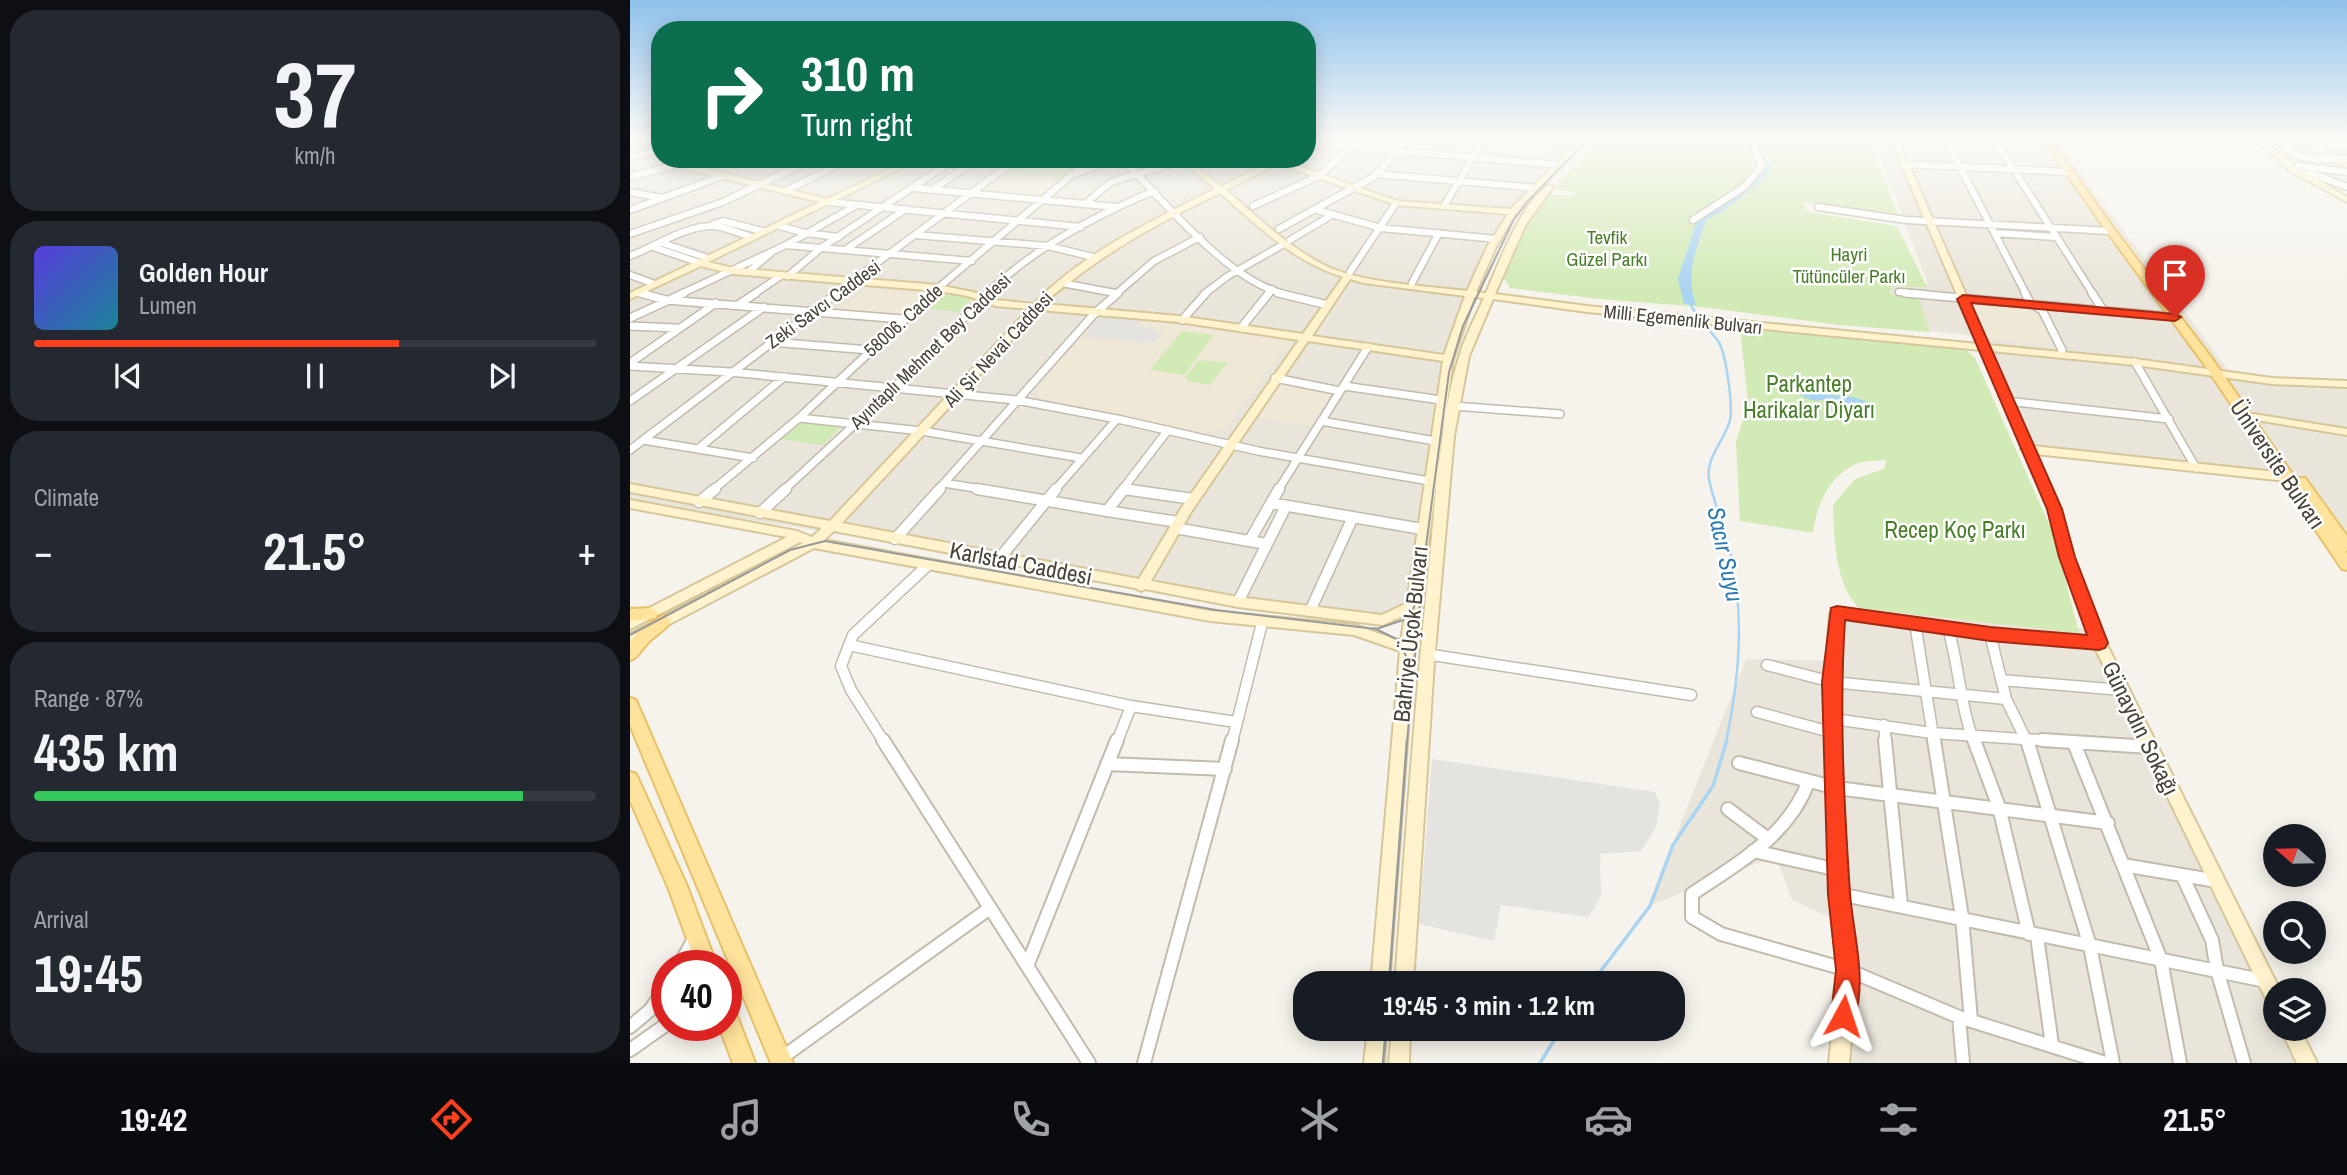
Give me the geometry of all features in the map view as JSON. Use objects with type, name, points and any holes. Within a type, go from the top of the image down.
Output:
[{"type":"main road","points":[[2082,190],[2175,317],[2216,367]]},
{"type":"main road","points":[[2085,190],[2216,367]]},
{"type":"main road","name":"Üniversite Bulvarı","points":[[2216,367],[2347,546]]},
{"type":"main road","name":"Üniversite Bulvarı","points":[[2216,367],[2286,477],[2347,564]]},
{"type":"main road","points":[[630,615],[657,617]]},
{"type":"main road","points":[[630,654],[657,617]]},
{"type":"main road","points":[[630,705],[781,1061]]},
{"type":"main road","points":[[630,780],[701,950]]},
{"type":"main road","points":[[736,1041],[744,1063]]},
{"type":"street","points":[[630,210],[688,190]]},
{"type":"street","points":[[630,234],[680,219],[747,190]]},
{"type":"street","points":[[780,190],[826,202],[1080,227]]},
{"type":"street","points":[[633,294],[780,226],[851,190]]},
{"type":"street","points":[[738,304],[785,276],[821,248],[911,190]]},
{"type":"street","points":[[941,190],[1116,207]]},
{"type":"street","name":"Zeki Savcı Caddesi","points":[[630,450],[730,372],[978,190]]},
{"type":"street","name":"58006. Cadde","points":[[699,502],[799,418],[938,288],[1055,190]]},
{"type":"street","points":[[1086,203],[1102,190]]},
{"type":"street","name":"Ali Şir Nevai Caddesi","points":[[657,617],[813,542],[833,525],[922,431],[1034,308],[1062,283],[1097,258],[1222,190]]},
{"type":"street","points":[[1224,190],[1323,268],[1450,290],[1474,287]]},
{"type":"street","points":[[1224,190],[1253,206],[1279,229],[1287,242]]},
{"type":"street","points":[[1253,206],[1290,190]]},
{"type":"street","points":[[1279,229],[1351,190]]},
{"type":"street","points":[[1358,190],[1396,203],[1513,212]]},
{"type":"street","points":[[1444,206],[1453,190]]},
{"type":"street","name":"Bahriye Üçok Bulvarı","points":[[1405,971],[1426,654],[1448,403],[1448,359],[1463,311],[1497,239],[1513,212],[1534,190]]},
{"type":"street","points":[[1491,291],[1507,249],[1529,208],[1547,190]]},
{"type":"street","points":[[1693,220],[1695,216],[1740,190]]},
{"type":"street","name":"Günaydın Sokağı","points":[[1916,190],[2055,509],[2067,557],[2099,643],[2265,978]]},
{"type":"street","points":[[1972,190],[2031,304],[2042,310],[2062,350]]},
{"type":"street","points":[[2025,190],[2103,310]]},
{"type":"street","points":[[2329,190],[2347,200]]},
{"type":"street","points":[[1154,191],[1235,271],[1272,289],[1328,305]]},
{"type":"street","name":"Ayıntaplı Mehmet Bey Caddesi","points":[[760,513],[894,388],[983,298],[1048,246],[1116,207],[1154,191]]},
{"type":"street","points":[[630,192],[667,198]]},
{"type":"street","points":[[633,294],[749,236],[826,202]]},
{"type":"street","points":[[1141,586],[1193,499],[1396,203]]},
{"type":"street","points":[[630,318],[786,245],[857,205]]},
{"type":"street","points":[[1818,207],[1877,216],[2111,231]]},
{"type":"street","points":[[845,250],[906,209]]},
{"type":"street","points":[[1317,210],[1381,228],[1497,239]]},
{"type":"street","points":[[1182,320],[1207,289],[1332,215]]},
{"type":"street","points":[[678,231],[680,219]]},
{"type":"street","points":[[630,256],[662,243],[678,231],[710,226],[723,220],[762,231]]},
{"type":"street","points":[[710,226],[749,236]]},
{"type":"street","points":[[780,226],[805,233],[840,237]]},
{"type":"street","points":[[1412,283],[1439,233]]},
{"type":"street","points":[[1994,233],[2056,237]]},
{"type":"street","points":[[916,235],[1048,246],[1097,258]]},
{"type":"street","points":[[895,539],[1016,400],[1115,293],[1154,261],[1200,237]]},
{"type":"street","points":[[662,243],[701,261]]},
{"type":"street","points":[[786,245],[972,261]]},
{"type":"street","points":[[653,247],[729,270],[938,288],[1034,308],[1182,320],[1448,359]]},
{"type":"street","points":[[748,272],[768,258],[770,252]]},
{"type":"street","points":[[1349,274],[1450,290],[1466,285],[1509,297]]},
{"type":"street","points":[[630,275],[652,283]]},
{"type":"street","points":[[1062,283],[1115,293]]},
{"type":"street","points":[[1241,328],[1272,289]]},
{"type":"street","points":[[1450,290],[1463,311]]},
{"type":"street","name":"Bahriye Üçok Bulvarı","points":[[1381,971],[1406,648],[1435,440],[1473,327],[1491,291]]},
{"type":"street","points":[[1899,292],[2175,317]]},
{"type":"street","points":[[633,294],[666,300],[904,319]]},
{"type":"street","points":[[1481,313],[1509,297]]},
{"type":"street","name":"Milli Egemenlik Bulvarı","points":[[1509,297],[1680,311],[1709,318],[2135,362],[2216,367]]},
{"type":"street","name":"Milli Egemenlik Bulvarı","points":[[1509,297],[1695,319],[1709,318]]},
{"type":"street","points":[[630,365],[677,328],[716,303]]},
{"type":"street","points":[[630,401],[764,307]]},
{"type":"street","points":[[630,326],[677,328]]},
{"type":"street","points":[[771,342],[870,350]]},
{"type":"street","name":"Milli Egemenlik Bulvarı","points":[[1983,346],[2062,350],[2216,367]]},
{"type":"street","points":[[1250,540],[1297,458],[1368,347]]},
{"type":"street","points":[[2135,362],[2196,468]]},
{"type":"street","points":[[630,365],[957,392],[1016,400],[1297,458],[1429,481]]},
{"type":"street","points":[[2216,367],[2347,378]]},
{"type":"street","points":[[2216,367],[2272,381],[2347,384]]},
{"type":"street","points":[[698,449],[784,377]]},
{"type":"street","points":[[1275,378],[1448,403],[1560,415]]},
{"type":"street","points":[[2007,401],[2169,419]]},
{"type":"street","points":[[2254,417],[2347,432]]},
{"type":"street","points":[[799,418],[922,431],[1081,458]]},
{"type":"street","points":[[999,559],[1081,458],[1117,419]]},
{"type":"street","points":[[1321,421],[1435,440]]},
{"type":"street","points":[[1107,511],[1168,430]]},
{"type":"street","points":[[630,436],[753,458]]},
{"type":"street","points":[[2027,449],[2286,477]]},
{"type":"street","points":[[944,482],[1107,511],[1266,544]]},
{"type":"street","name":"Karlstad Caddesi","points":[[630,488],[1238,603],[1383,620],[1412,606]]},
{"type":"street","points":[[1124,489],[1193,499]]},
{"type":"street","points":[[1271,503],[1422,529]]},
{"type":"street","name":"Karlstad Caddesi","points":[[630,504],[800,536],[813,542],[928,565],[1061,587],[1210,617],[1354,630],[1406,648]]},
{"type":"street","points":[[1238,603],[1286,506]]},
{"type":"street","points":[[1310,611],[1353,517]]},
{"type":"street","points":[[630,640],[657,617],[800,536],[833,525]]},
{"type":"street","points":[[928,565],[864,622],[853,635],[841,666],[851,690],[1089,1063]]},
{"type":"street","points":[[1839,1063],[1848,970],[1839,894],[1832,682],[1837,613],[1990,634],[2099,643]]},
{"type":"street","points":[[630,624],[657,617]]},
{"type":"street","points":[[1144,1063],[1262,623]]},
{"type":"street","points":[[1915,624],[1928,690],[1932,733],[1938,748],[1938,765],[1962,917],[1965,1018],[1963,1063]]},
{"type":"street","points":[[1948,628],[1972,736],[1999,807],[2033,935],[2052,1045]]},
{"type":"street","points":[[1990,634],[2006,699],[2026,738],[2090,946],[2113,1063]]},
{"type":"street","points":[[849,645],[1131,706],[1236,722]]},
{"type":"street","points":[[1426,654],[1691,695]]},
{"type":"street","points":[[1767,665],[1832,682],[2006,699]]},
{"type":"street","points":[[2002,680],[2122,690]]},
{"type":"street","points":[[1027,966],[1131,706]]},
{"type":"street","points":[[1757,712],[1834,726],[1884,725],[1932,733],[2150,747]]},
{"type":"street","points":[[1884,725],[1901,905]]},
{"type":"street","points":[[2074,743],[2161,960],[2180,1063]]},
{"type":"street","points":[[1739,763],[1808,783],[1837,788],[2108,823]]},
{"type":"street","points":[[1107,764],[1225,769]]},
{"type":"street","points":[[1808,783],[1803,801],[1791,820],[1692,894],[1692,917],[1721,934],[1848,970],[1965,1018],[2105,1063]]},
{"type":"street","points":[[1728,809],[1768,839]]},
{"type":"street","points":[[1753,851],[1839,870]]},
{"type":"street","points":[[2123,865],[2217,881]]},
{"type":"street","points":[[2182,875],[2212,940],[2217,970],[2244,1063]]},
{"type":"street","points":[[1839,894],[2263,980]]},
{"type":"street","points":[[781,1061],[990,908]]},
{"type":"street","points":[[688,950],[696,936]]},
{"type":"street","points":[[630,1027],[651,1009]]},
{"type":"street","points":[[631,1044],[651,1033]]},
{"type":"street","points":[[1374,1063],[1376,1041]]},
{"type":"street","points":[[1399,1063],[1400,1041]]},
{"type":"street","points":[[2296,1041],[2307,1063]]},
{"type":"shaded area","points":[[630,190],[1535,190],[1516,208],[1485,272],[1452,370],[1424,626],[630,501]]},
{"type":"shaded area","points":[[981,190],[1048,190],[1039,197],[979,191]]},
{"type":"shaded area","points":[[1893,190],[2093,190],[2234,378],[2322,389],[2322,383],[2347,386],[2347,532],[2311,483],[2020,449],[1977,336],[1904,328],[1888,286],[1928,284]]},
{"type":"shaded area","points":[[869,284],[930,289],[897,317],[838,311]]},
{"type":"shaded area","points":[[1971,303],[2035,308],[2054,344],[1987,339]]},
{"type":"shaded area","points":[[1099,315],[1292,339],[1227,427],[1202,433],[1041,399],[1036,394],[1037,387]]},
{"type":"shaded area","points":[[1099,317],[1142,320],[1138,326],[1162,331],[1154,343],[1083,337]]},
{"type":"shaded area","points":[[1276,381],[1332,391],[1311,426],[1254,418]]},
{"type":"shaded area","points":[[1845,607],[2100,630],[2269,978],[2263,978],[2263,1041],[2300,1041],[2311,1063],[1835,1063],[1855,929],[1792,900],[1776,856],[1648,906],[1746,659],[1831,661]]},
{"type":"shaded area","points":[[1432,759],[1655,792],[1660,805],[1656,827],[1641,851],[1600,854],[1601,895],[1589,917],[1501,905],[1494,941],[1419,924]]},
{"type":"green space","points":[[1557,190],[1888,190],[1898,215],[1802,202],[1808,212],[1897,226],[1927,287],[1891,286],[1890,294],[1918,298],[1930,332],[1839,325],[1702,307],[1599,299],[1510,288],[1503,277],[1527,222],[1548,194],[1575,196],[1575,192]]},
{"type":"green space","points":[[937,294],[971,300],[958,312],[921,308]]},
{"type":"green space","name":"Recep Koç Parkı","points":[[1740,328],[1966,350],[1975,358],[2054,535],[2079,633],[1859,608],[1851,598],[1840,574],[1835,546],[1833,505],[1855,479],[1884,469],[1887,460],[1857,463],[1837,477],[1820,503],[1813,533],[1740,521],[1736,442],[1748,403]]},
{"type":"green space","points":[[1182,331],[1214,335],[1184,375],[1150,370]]},
{"type":"green space","points":[[1199,360],[1228,363],[1210,385],[1188,381],[1185,377]]},
{"type":"green space","points":[[796,422],[841,427],[823,445],[777,439]]},
{"type":"water","points":[[1741,190],[1749,190],[1706,220],[1692,272],[1696,305],[1684,304],[1678,279],[1698,217]]},
{"type":"water","points":[[1799,387],[1821,394],[1854,397],[1870,403],[1862,415],[1858,416],[1836,400],[1812,400],[1796,393]]},
{"type":"waterway","name":"Sacır Suyu","points":[[1717,208],[1735,196]]},
{"type":"waterway","name":"Sacır Suyu","points":[[1690,303],[1721,347],[1730,392],[1730,420],[1709,471],[1711,488],[1729,546],[1739,620],[1735,693],[1726,742]]},
{"type":"waterway","name":"Sacır Suyu","points":[[1601,971],[1650,906],[1673,845],[1713,786],[1727,740]]},
{"type":"waterway","name":"Sacır Suyu","points":[[1540,1063],[1554,1041]]},
{"type":"tram line","points":[[1407,742],[1423,569],[1449,372],[1463,326],[1513,221],[1539,190]]},
{"type":"tram line","points":[[630,635],[790,550],[825,541],[1216,610],[1376,629]]},
{"type":"tram line","points":[[1376,629],[1403,620],[1411,613],[1418,599]]},
{"type":"tram line","points":[[1376,629],[1398,640],[1411,666]]},
{"type":"tram line","points":[[1390,971],[1407,740]]},
{"type":"tram line","points":[[1383,1063],[1385,1041]]},
{"type":"route","points":[[1843,1016],[1848,970],[1839,894],[1832,682],[1837,613],[1990,634],[2099,643],[2067,557],[2055,509],[1963,299],[2175,317]]},
{"type":"park label","name":"Tevfik Güzel Parkı","points":[[1607,248]]},
{"type":"park label","name":"Hayri Tütüncüler Parkı","points":[[1849,265]]},
{"type":"park label","name":"Parkantep Harikalar Diyarı","points":[[1809,396]]}]
